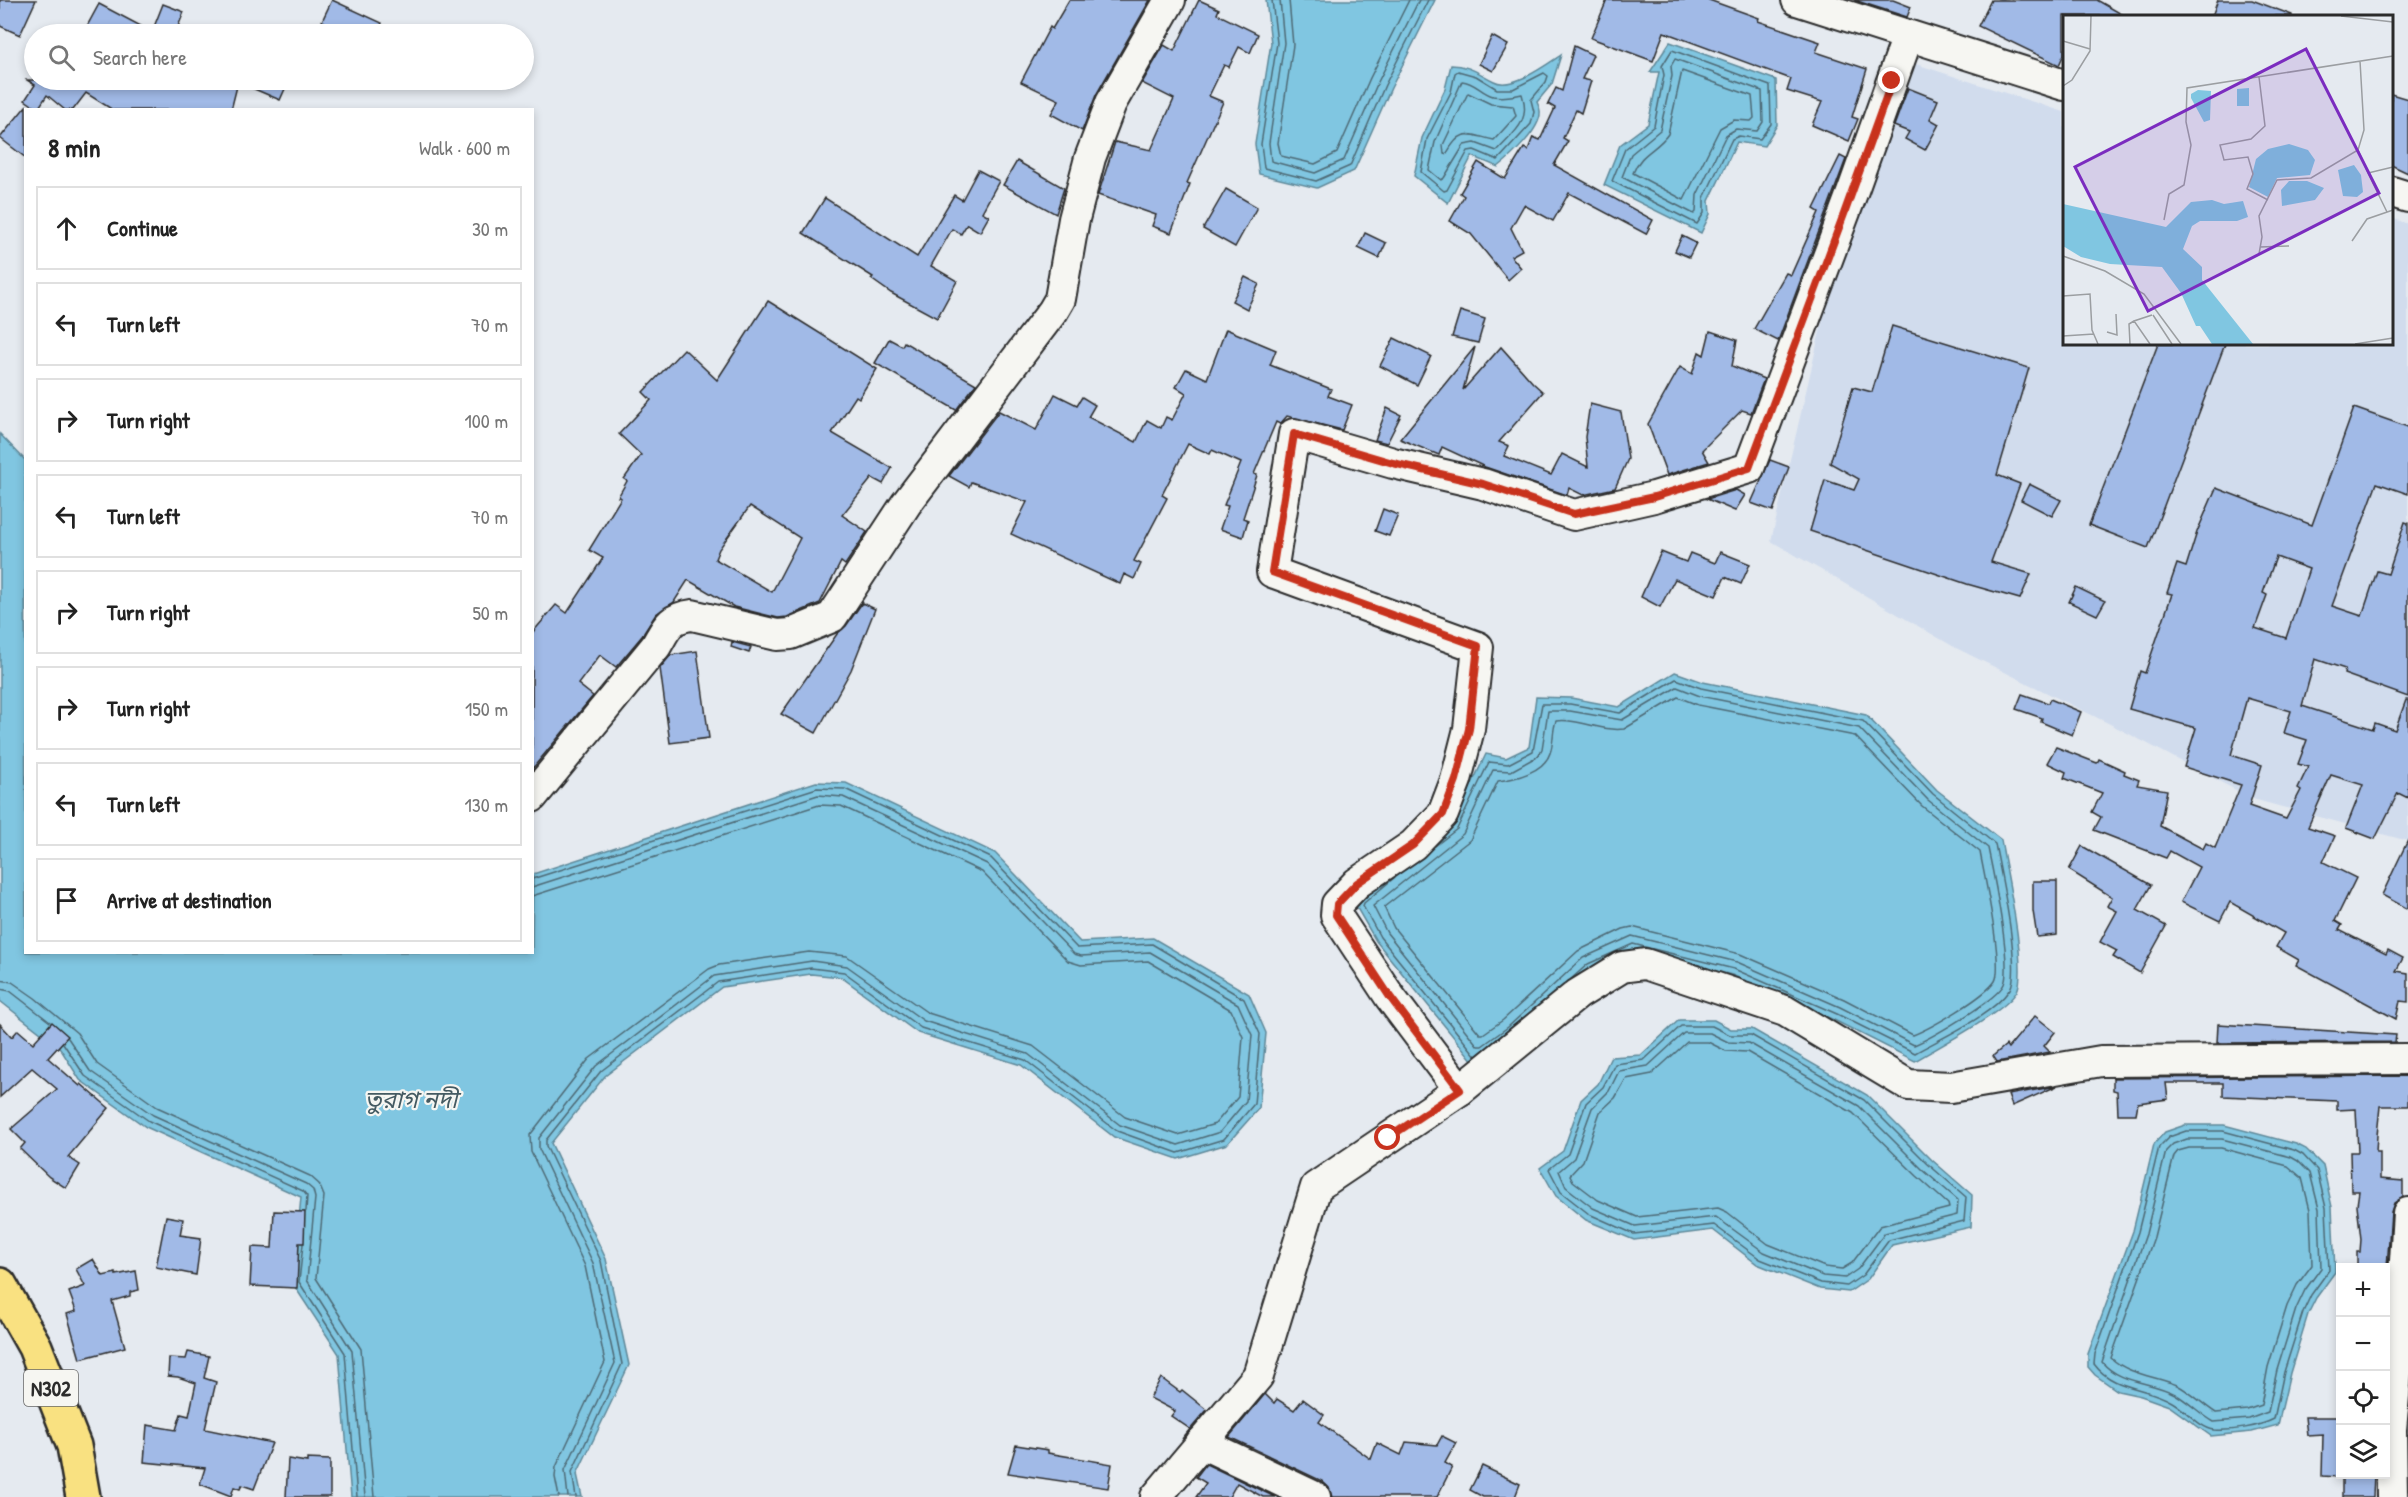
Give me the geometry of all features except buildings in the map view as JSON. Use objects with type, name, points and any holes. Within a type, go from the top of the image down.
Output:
[{"type":"highway","name":"N302","points":[[0,1285],[35,1347],[74,1446],[83,1497]]},
{"type":"street","points":[[534,795],[656,646],[669,623],[681,616],[693,615],[777,635],[791,634],[832,617],[906,504],[1060,299],[1074,219],[1090,158],[1111,103],[1170,0]]},
{"type":"street","points":[[1797,0],[2063,85]]},
{"type":"street","points":[[1460,1090],[1390,997],[1336,915],[1337,904],[1357,883],[1413,845],[1443,814],[1456,780],[1469,729],[1478,646],[1272,572],[1294,434],[1393,463],[1483,484],[1574,514],[1654,497],[1749,468],[1908,36]]},
{"type":"street","points":[[2393,193],[2408,197]]},
{"type":"street","points":[[1156,1497],[1258,1376],[1316,1187],[1460,1090],[1578,994],[1622,967],[1644,964],[1785,1011],[1908,1085],[1951,1087],[2101,1061],[2408,1059]]},
{"type":"street","points":[[2392,1497],[2391,1430],[2405,1293],[2408,1213]]},
{"type":"street","points":[[1201,1443],[1315,1497]]},
{"type":"shaded area","points":[[1885,54],[2063,112],[2063,345],[2393,345],[2393,218],[2408,224],[2408,841],[2253,799],[2110,724],[1956,648],[1771,541]]},
{"type":"water","points":[[1266,0],[1435,0],[1391,88],[1354,171],[1317,188],[1259,174],[1255,144],[1271,43]]},
{"type":"water","points":[[1670,42],[1776,80],[1777,125],[1764,146],[1737,142],[1709,201],[1710,214],[1701,233],[1604,185],[1620,145],[1648,124],[1659,72],[1650,72]]},
{"type":"water","points":[[1561,55],[1552,84],[1537,102],[1540,111],[1536,126],[1525,142],[1498,167],[1472,156],[1448,203],[1414,176],[1422,138],[1445,89],[1451,65],[1468,68],[1494,81],[1510,83],[1528,76]]},
{"type":"water","name":"তুরাগ নদী","points":[[0,434],[24,459],[24,954],[534,954],[534,874],[816,782],[846,783],[995,853],[1080,942],[1153,938],[1249,994],[1266,1033],[1259,1108],[1227,1144],[1178,1159],[1114,1137],[1021,1065],[918,1033],[841,977],[811,974],[722,987],[605,1076],[551,1143],[606,1259],[629,1365],[577,1474],[582,1497],[351,1497],[339,1354],[293,1284],[301,1197],[146,1127],[80,1080],[60,1048],[0,1001]]},
{"type":"water","points":[[1675,672],[1703,682],[1866,715],[1937,790],[2001,840],[2015,918],[2020,979],[2017,991],[2000,1009],[1915,1061],[1834,1020],[1732,975],[1632,950],[1590,969],[1477,1066],[1376,941],[1354,903],[1452,826],[1486,754],[1506,758],[1529,747],[1536,697],[1571,698],[1619,707]]},
{"type":"water","points":[[1679,1020],[1714,1020],[1731,1029],[1752,1029],[1867,1095],[1932,1160],[1972,1195],[1971,1227],[1892,1245],[1868,1279],[1849,1292],[1820,1289],[1757,1264],[1713,1230],[1634,1240],[1586,1220],[1556,1196],[1540,1168],[1563,1151],[1581,1100],[1598,1084],[1611,1057],[1641,1055]]},
{"type":"water","points":[[2185,1125],[2224,1125],[2296,1144],[2306,1149],[2323,1166],[2332,1207],[2335,1272],[2316,1298],[2308,1314],[2290,1373],[2278,1425],[2252,1432],[2211,1436],[2169,1406],[2118,1391],[2095,1375],[2088,1367],[2088,1354],[2133,1231],[2154,1144],[2165,1132]]},
{"type":"route","points":[[1388,1138],[1460,1090],[1390,997],[1336,915],[1337,904],[1357,883],[1413,845],[1443,814],[1456,780],[1469,729],[1478,646],[1272,572],[1294,434],[1393,463],[1483,484],[1574,514],[1654,497],[1749,468],[1892,81]]}]
